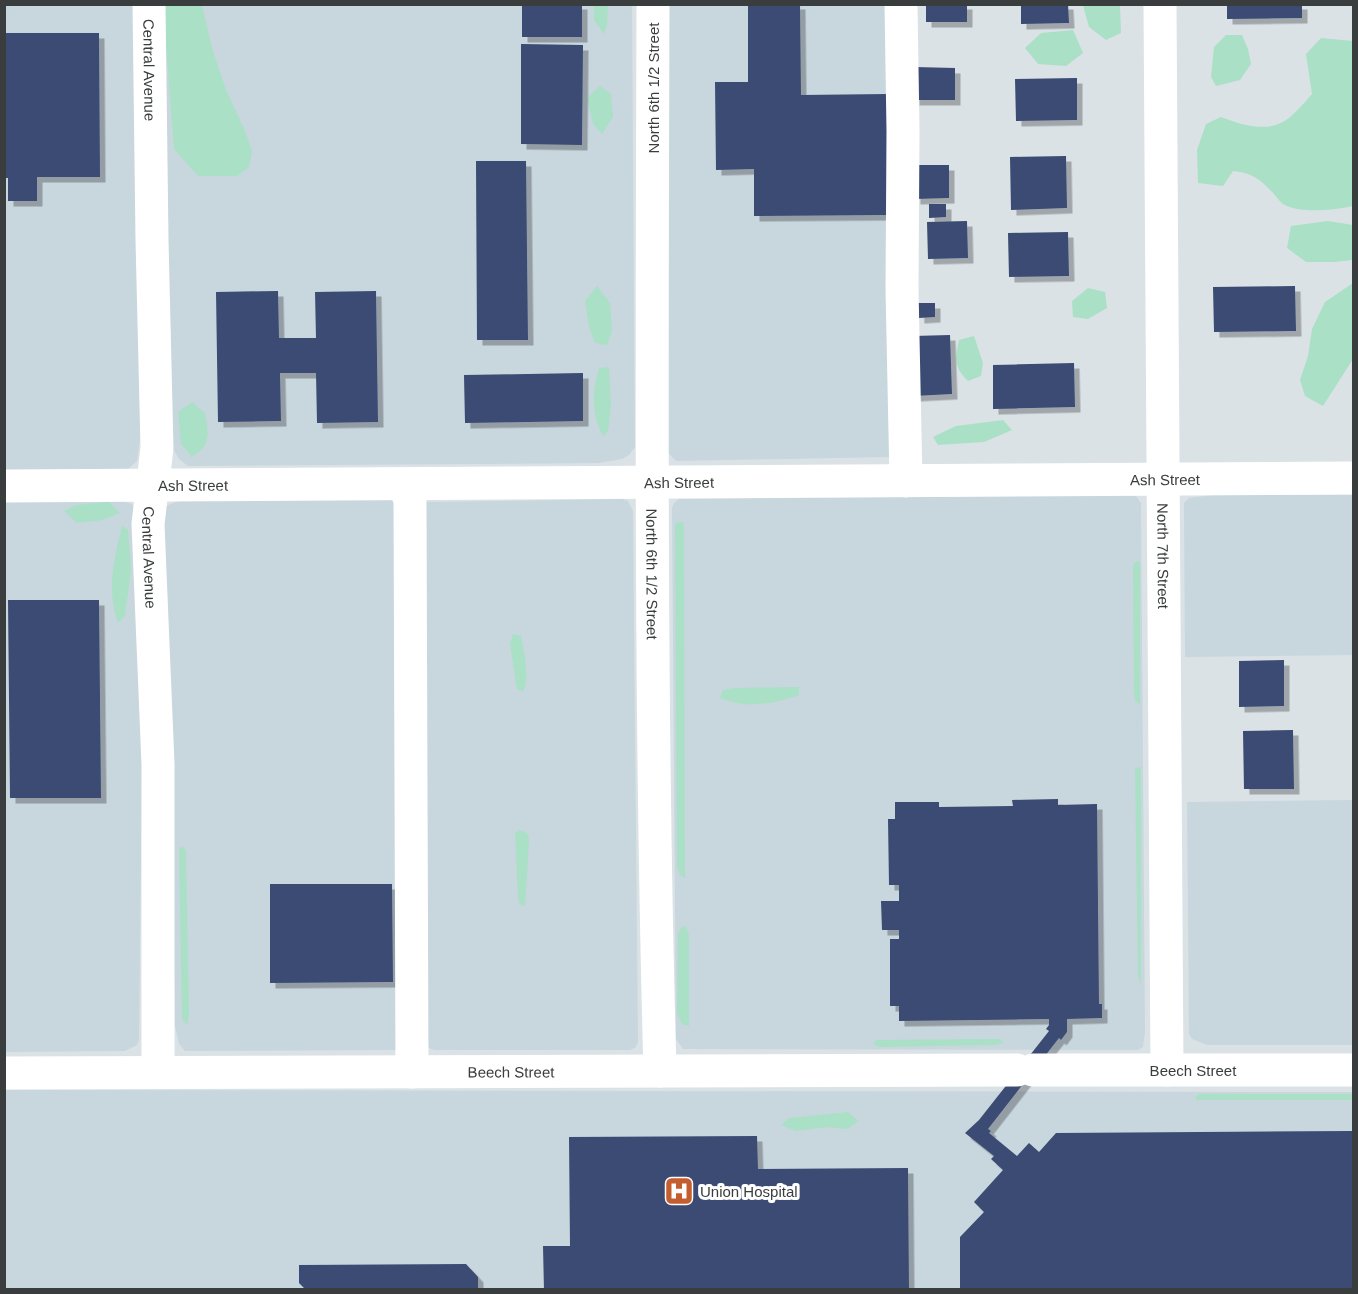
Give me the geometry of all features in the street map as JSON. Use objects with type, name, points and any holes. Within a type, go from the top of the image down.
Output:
[{"type":"street","name":"Central Avenue","points":[[149,4],[151,222],[157,448],[148,524],[159,764],[158,1072]]},
{"type":"street","name":"North 6th 1/2 Street","points":[[653,4],[652,482],[655,906],[660,1071]]},
{"type":"street","points":[[901,4],[902,289],[906,481]]},
{"type":"street","name":"North 7th Street","points":[[1161,4],[1167,1070]]},
{"type":"street","name":"Ash Street","points":[[4,486],[1353,478]]},
{"type":"street","points":[[405,483],[410,501],[412,1072]]},
{"type":"street","name":"Beech Street","points":[[4,1072],[1353,1070]]},
{"type":"shaded area","points":[[4,5],[134,5],[141,434],[137,461],[128,469],[5,471]]},
{"type":"shaded area","points":[[158,5],[632,5],[635,447],[629,455],[622,459],[599,463],[188,466],[179,459],[173,449]]},
{"type":"shaded area","points":[[664,5],[893,5],[889,457],[676,461],[668,453]]},
{"type":"shaded area","points":[[1134,495],[1141,503],[1145,1032],[1143,1047],[1138,1050],[683,1049],[676,1039],[672,508],[674,503],[679,499]]},
{"type":"shaded area","points":[[1212,495],[1353,495],[1353,655],[1185,657],[1184,503],[1189,498]]},
{"type":"shaded area","points":[[387,499],[398,502],[397,1050],[185,1051],[179,1044],[175,1026],[171,764],[158,523],[165,506],[182,500]]},
{"type":"shaded area","points":[[622,499],[628,501],[633,511],[638,1042],[635,1048],[630,1050],[434,1050],[429,1048],[426,1042],[426,502]]},
{"type":"shaded area","points":[[4,501],[122,501],[132,504],[135,510],[142,769],[139,1039],[137,1045],[125,1051],[5,1052]]},
{"type":"shaded area","points":[[1353,800],[1353,1045],[1207,1045],[1192,1039],[1189,1034],[1187,802]]},
{"type":"shaded area","name":"Union Hospital","points":[[4,1090],[1353,1092],[1353,1289],[5,1289]]},
{"type":"green space","points":[[163,5],[202,5],[212,48],[226,90],[252,151],[249,167],[237,176],[198,176],[174,149]]},
{"type":"green space","points":[[594,5],[608,5],[604,34],[594,20]]},
{"type":"green space","points":[[1083,5],[1120,5],[1121,33],[1106,40],[1089,27]]},
{"type":"green space","points":[[1073,30],[1083,53],[1066,66],[1038,64],[1025,48],[1041,33]]},
{"type":"green space","points":[[1226,35],[1242,35],[1251,64],[1240,80],[1216,86],[1211,77],[1214,47]]},
{"type":"green space","points":[[1321,38],[1353,41],[1353,206],[1318,210],[1290,207],[1282,203],[1260,180],[1240,172],[1233,171],[1223,186],[1198,183],[1197,150],[1206,124],[1221,117],[1246,125],[1264,127],[1273,126],[1289,118],[1312,94],[1306,54]]},
{"type":"green space","points":[[600,86],[611,94],[613,117],[602,134],[593,124],[587,98]]},
{"type":"green space","points":[[1328,221],[1353,225],[1353,260],[1306,262],[1287,248],[1291,226]]},
{"type":"green space","points":[[1353,283],[1353,359],[1323,406],[1305,396],[1300,380],[1308,356],[1312,329],[1325,302]]},
{"type":"green space","points":[[597,286],[610,303],[612,331],[607,345],[595,343],[589,327],[585,301]]},
{"type":"green space","points":[[1088,288],[1105,292],[1107,308],[1088,319],[1073,317],[1072,301]]},
{"type":"green space","points":[[974,336],[983,363],[981,376],[968,381],[958,367],[957,353],[959,340]]},
{"type":"green space","points":[[609,367],[611,405],[608,431],[603,436],[596,419],[594,394],[599,368]]},
{"type":"green space","points":[[192,402],[205,413],[208,433],[203,448],[192,457],[181,444],[178,412]]},
{"type":"green space","points":[[1003,420],[1012,430],[984,442],[938,445],[933,437],[956,426]]},
{"type":"green space","points":[[109,502],[120,513],[102,520],[77,523],[64,511],[76,505]]},
{"type":"green space","points":[[677,522],[683,522],[684,529],[685,878],[680,875],[677,866],[675,525]]},
{"type":"green space","points":[[122,526],[128,530],[131,570],[125,616],[118,623],[112,598],[112,586],[114,563]]},
{"type":"green space","points":[[1138,561],[1140,564],[1140,705],[1135,700],[1134,690],[1133,566]]},
{"type":"green space","points":[[513,634],[521,636],[524,650],[526,672],[523,692],[517,689],[510,644]]},
{"type":"green space","points":[[799,687],[799,695],[770,703],[739,703],[720,698],[723,690],[733,688]]},
{"type":"green space","points":[[1140,767],[1141,984],[1138,976],[1135,768]]},
{"type":"green space","points":[[521,830],[528,834],[529,842],[525,906],[519,904],[518,897],[515,833]]},
{"type":"green space","points":[[182,846],[186,850],[189,1014],[187,1025],[182,1019],[179,850]]},
{"type":"green space","points":[[686,926],[689,936],[689,1026],[682,1024],[677,1013],[678,933]]},
{"type":"green space","points":[[1001,1039],[1003,1043],[993,1045],[878,1047],[873,1043],[877,1040]]},
{"type":"green space","points":[[1200,1094],[1353,1094],[1354,1100],[1197,1100],[1195,1097]]},
{"type":"green space","points":[[848,1112],[858,1121],[848,1129],[827,1127],[796,1131],[781,1125],[789,1118]]},
{"type":"building","points":[[522,4],[582,4],[582,37],[522,37]]},
{"type":"building","points":[[748,4],[800,4],[801,95],[888,94],[888,215],[754,216],[754,169],[716,170],[715,82],[748,82]]},
{"type":"building","points":[[926,4],[967,4],[967,22],[926,22]]},
{"type":"building","points":[[1021,4],[1068,4],[1069,23],[1021,24]]},
{"type":"building","points":[[1227,4],[1302,4],[1302,18],[1227,19]]},
{"type":"building","points":[[4,33],[99,33],[100,177],[37,177],[37,201],[8,201],[8,178],[4,178]]},
{"type":"building","points":[[521,44],[583,45],[582,145],[521,144]]},
{"type":"building","points":[[915,67],[955,68],[955,100],[914,100]]},
{"type":"building","points":[[1077,78],[1077,120],[1016,121],[1015,79]]},
{"type":"building","points":[[1066,156],[1067,208],[1011,210],[1010,157]]},
{"type":"building","points":[[476,161],[526,161],[528,340],[477,340]]},
{"type":"building","points":[[915,165],[949,165],[949,198],[915,199]]},
{"type":"building","points":[[929,204],[946,204],[946,217],[929,218]]},
{"type":"building","points":[[967,221],[968,258],[928,259],[927,222]]},
{"type":"building","points":[[1068,232],[1069,276],[1009,277],[1008,233]]},
{"type":"building","points":[[1295,286],[1296,331],[1214,332],[1213,287]]},
{"type":"building","points":[[278,291],[279,338],[316,338],[315,292],[376,291],[378,422],[317,423],[316,373],[280,373],[281,421],[218,422],[216,292]]},
{"type":"building","points":[[918,303],[935,303],[935,317],[919,318]]},
{"type":"building","points":[[950,335],[952,394],[914,396],[913,336]]},
{"type":"building","points":[[1074,363],[1075,407],[993,409],[993,365]]},
{"type":"building","points":[[583,373],[583,421],[465,423],[464,375]]},
{"type":"building","points":[[8,600],[99,600],[101,798],[10,798]]},
{"type":"building","points":[[1284,660],[1284,706],[1239,707],[1239,661]]},
{"type":"building","points":[[1293,730],[1294,789],[1244,789],[1243,731]]},
{"type":"building","points":[[1058,799],[1058,805],[1097,804],[1099,1004],[1102,1004],[1102,1018],[1067,1019],[1067,1032],[1061,1040],[1059,1038],[988,1129],[991,1131],[989,1133],[1017,1156],[1029,1143],[1039,1152],[1056,1133],[1354,1131],[1354,1290],[960,1290],[960,1237],[984,1212],[974,1202],[1003,1170],[991,1159],[994,1156],[965,1133],[979,1120],[1049,1031],[1046,1029],[1049,1019],[899,1021],[899,1006],[890,1006],[890,939],[899,939],[899,930],[882,930],[881,901],[899,901],[899,885],[889,885],[888,819],[895,819],[895,802],[939,802],[939,807],[1013,806],[1012,800]]},
{"type":"building","points":[[270,884],[392,884],[393,982],[270,983]]},
{"type":"building","name":"Union Hospital","points":[[757,1136],[758,1169],[908,1168],[909,1290],[544,1290],[543,1246],[570,1246],[569,1137]]},
{"type":"building","points":[[466,1264],[478,1277],[478,1290],[306,1290],[299,1283],[299,1265]]},
{"type":"place","name":"Union Hospital","points":[[679,1191]]}]
